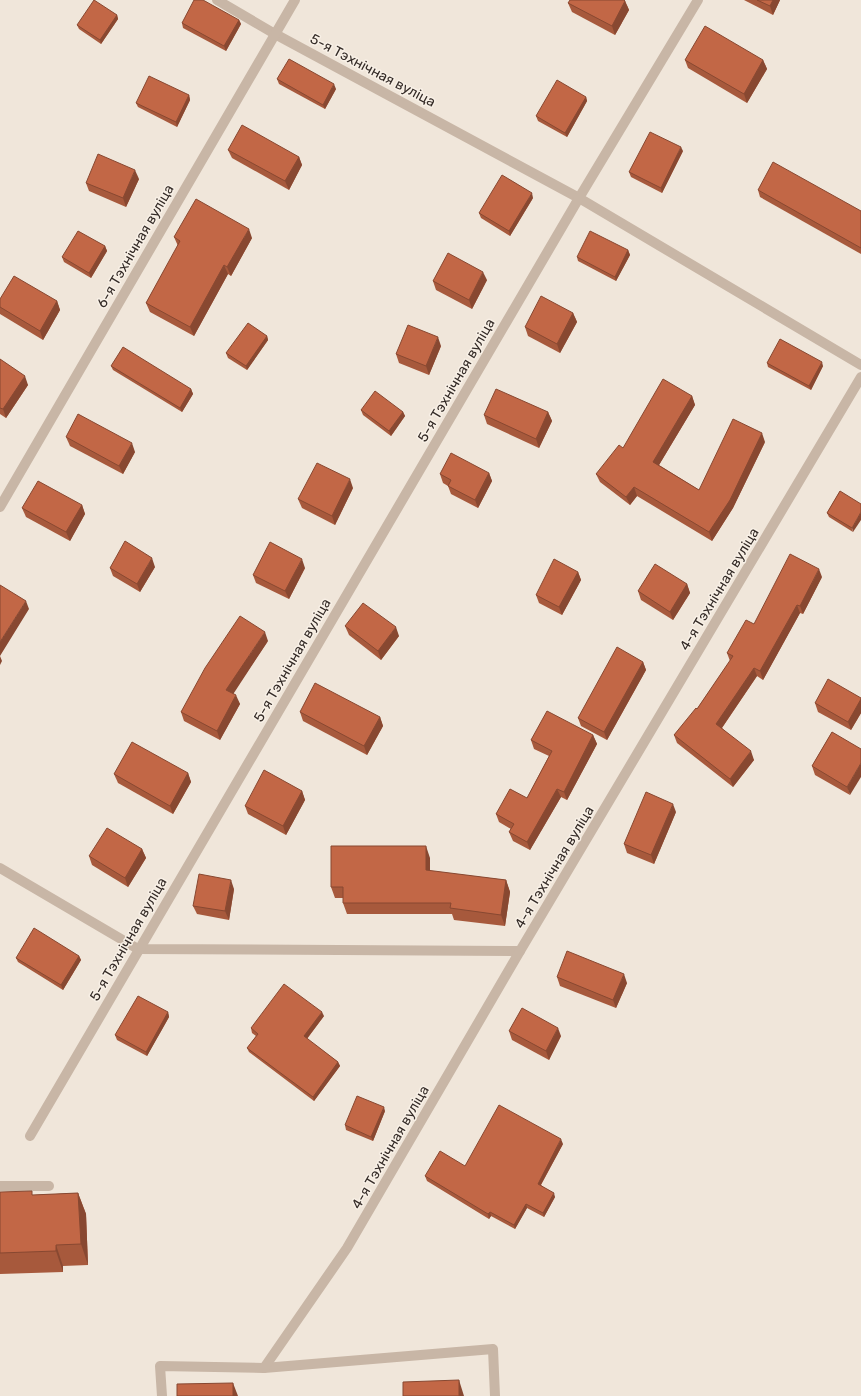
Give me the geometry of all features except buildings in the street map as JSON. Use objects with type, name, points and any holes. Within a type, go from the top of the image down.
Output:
[{"type":"street","name":"5-я Тэхнічная вуліца","points":[[218,0],[276,34],[579,198],[861,365]]},
{"type":"street","name":"6-я Тэхнічная вуліца","points":[[0,507],[295,0]]},
{"type":"street","name":"5-я Тэхнічная вуліца","points":[[30,1136],[138,949],[579,198],[698,0]]},
{"type":"street","name":"4-я Тэхнічная вуліца","points":[[264,1368],[347,1248],[520,951],[861,377]]},
{"type":"street","points":[[0,868],[138,949],[520,951]]},
{"type":"street","points":[[0,1186],[49,1186]]},
{"type":"street","points":[[162,1396],[160,1366],[264,1368],[493,1349],[495,1396]]}]
